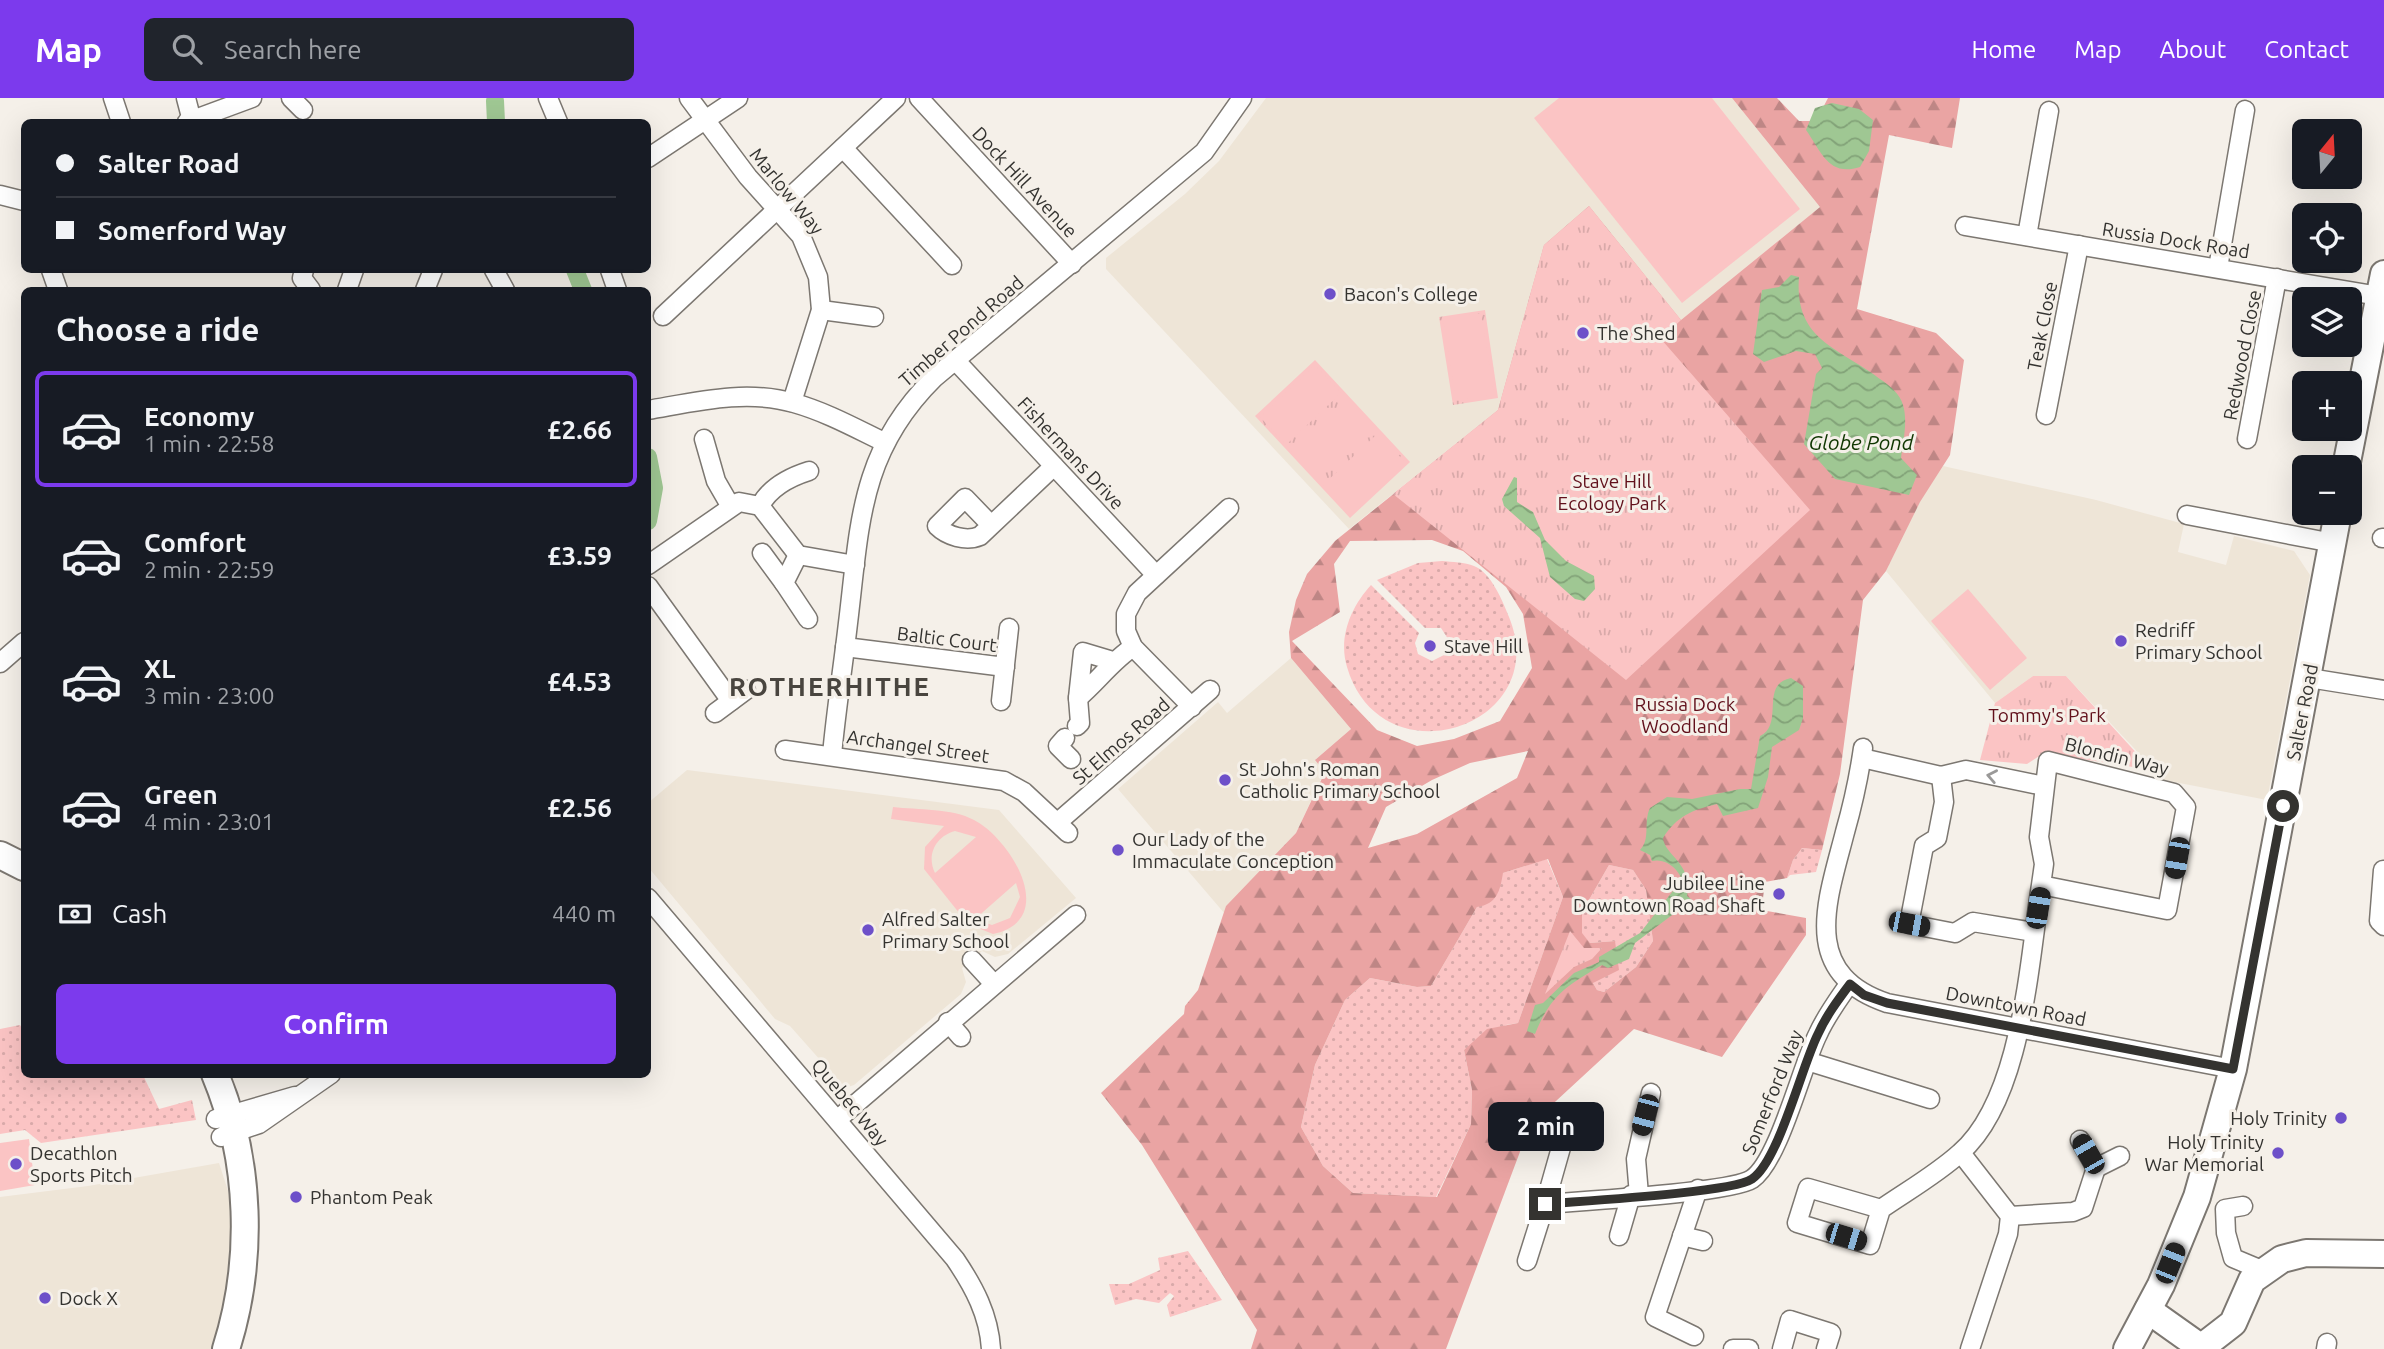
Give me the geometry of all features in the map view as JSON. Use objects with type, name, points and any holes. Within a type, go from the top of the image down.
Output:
[{"type":"main road","points":[[2348,455],[2383,289]]},
{"type":"main road","name":"Salter Road","points":[[2127,1349],[2148,1310],[2207,1172],[2233,1069],[2336,525]]},
{"type":"main road","points":[[0,855],[21,866]]},
{"type":"main road","points":[[202,1078],[226,1126]]},
{"type":"main road","points":[[216,1078],[226,1126],[229,1178],[241,1197],[244,1266],[226,1349]]},
{"type":"main road","points":[[2148,1310],[2203,1348],[2233,1323],[2252,1280],[2282,1259],[2306,1253],[2384,1254]]},
{"type":"street","points":[[113,98],[120,119]]},
{"type":"street","points":[[186,98],[190,119]]},
{"type":"street","points":[[198,119],[252,98]]},
{"type":"street","points":[[548,98],[557,119]]},
{"type":"street","name":"Marlow Way","points":[[689,98],[705,122],[801,236],[818,277],[821,310],[809,356],[792,402]]},
{"type":"street","points":[[651,156],[738,98]]},
{"type":"street","points":[[663,316],[896,98]]},
{"type":"street","name":"Dock Hill Avenue","points":[[919,98],[1072,264]]},
{"type":"street","name":"Timber Pond Road","points":[[832,755],[861,513],[884,442],[912,400],[955,360],[1204,152],[1242,98]]},
{"type":"street","points":[[2218,268],[2245,110]]},
{"type":"street","points":[[2026,236],[2049,111]]},
{"type":"street","points":[[843,148],[952,265]]},
{"type":"street","points":[[0,195],[21,200]]},
{"type":"street","name":"Russia Dock Road","points":[[1965,226],[2277,278],[2383,289]]},
{"type":"street","name":"Teak Close","points":[[2046,415],[2079,245]]},
{"type":"street","name":"Redwood Close","points":[[2247,439],[2277,278]]},
{"type":"street","points":[[821,310],[874,317]]},
{"type":"street","name":"Fishermans Drive","points":[[955,360],[1156,575]]},
{"type":"street","points":[[653,409],[751,397],[792,402],[884,442]]},
{"type":"street","points":[[704,439],[716,481],[731,507]]},
{"type":"street","points":[[991,525],[1054,466]]},
{"type":"street","points":[[760,506],[765,496],[791,477],[809,471]]},
{"type":"street","points":[[651,563],[739,502],[760,506],[798,555],[855,565]]},
{"type":"street","points":[[1192,708],[1133,647],[1126,631],[1128,606],[1156,575],[1229,508]]},
{"type":"street","points":[[2187,515],[2333,543]]},
{"type":"street","points":[[762,553],[808,619]]},
{"type":"street","points":[[784,583],[798,555]]},
{"type":"street","points":[[651,590],[731,701]]},
{"type":"street","name":"Baltic Court","points":[[845,647],[1005,667],[1009,628]]},
{"type":"street","points":[[0,663],[21,645]]},
{"type":"street","points":[[1078,698],[1103,676],[1113,661],[1133,647]]},
{"type":"street","points":[[1071,759],[1058,746],[1080,723],[1078,698],[1083,652],[1113,661]]},
{"type":"street","points":[[1001,701],[1005,667]]},
{"type":"street","points":[[2309,678],[2384,691]]},
{"type":"street","points":[[715,713],[746,690]]},
{"type":"street","name":"St Elmos Road","points":[[1063,827],[1210,690]]},
{"type":"street","name":"Archangel Street","points":[[785,750],[1004,781],[1024,792],[1063,827]]},
{"type":"street","points":[[1850,984],[1838,970],[1827,936],[1825,909],[1863,753],[1941,776],[1966,770],[2044,786]]},
{"type":"street","name":"Blondin Way","points":[[1881,1209],[1961,1153],[1978,1133],[1997,1101],[2009,1069],[2044,864],[2039,837],[2048,761],[2174,793],[2186,807],[2167,910],[2041,885]]},
{"type":"street","points":[[1941,776],[1944,802],[1937,838],[1924,846],[1909,924],[1955,933],[1973,922],[2034,932]]},
{"type":"street","points":[[2383,870],[2379,921],[2384,926]]},
{"type":"street","name":"Quebec Way","points":[[651,901],[838,1119],[970,1280],[985,1314],[991,1349]]},
{"type":"street","points":[[838,1119],[1076,915]]},
{"type":"street","points":[[972,960],[994,984]]},
{"type":"street","name":"Downtown Road","points":[[1850,984],[1864,995],[1887,1003],[2233,1069]]},
{"type":"street","name":"Somerford Way","points":[[1545,1204],[1736,1185],[1751,1180],[1762,1170],[1799,1072],[1822,1026],[1850,984]]},
{"type":"street","points":[[948,1022],[961,1037]]},
{"type":"street","points":[[1799,1072],[1930,1099]]},
{"type":"street","points":[[226,1126],[301,1095],[325,1078]]},
{"type":"street","points":[[1619,1236],[1635,1195],[1636,1159],[1651,1093]]},
{"type":"street","points":[[1527,1261],[1566,1130]]},
{"type":"street","points":[[2080,1140],[2096,1168]]},
{"type":"street","points":[[1961,1153],[2010,1216],[2008,1234],[1970,1349]]},
{"type":"street","points":[[2010,1216],[2073,1212],[2083,1208],[2096,1168],[2120,1156]]},
{"type":"street","points":[[1808,1188],[1881,1209],[1870,1245],[1797,1223],[1808,1188]]},
{"type":"street","points":[[1694,1336],[1655,1317],[1698,1189]]},
{"type":"street","points":[[2243,1206],[2225,1209],[2226,1233],[2233,1258],[2264,1271]]},
{"type":"street","points":[[1682,1236],[1703,1241]]},
{"type":"street","points":[[1782,1349],[1790,1320],[1831,1333],[1826,1349]]},
{"type":"street","points":[[1733,1349],[1749,1349]]},
{"type":"shaded area","name":"Bacon's College","points":[[1266,98],[1732,98],[1820,207],[1681,320],[1589,207],[1544,245],[1498,410],[1349,529],[1106,269],[1106,258],[1185,194],[1219,161]]},
{"type":"shaded area","name":"Redriff Primary School","points":[[1943,466],[2096,500],[2184,524],[2178,552],[2226,565],[2234,536],[2294,551],[2310,575],[2267,800],[2164,780],[2066,676],[2033,676],[1995,703],[1886,571],[1920,501]]},
{"type":"shaded area","name":"St John's Roman Catholic Primary School","points":[[1291,658],[1351,729],[1316,759],[1325,771],[1296,833],[1226,906],[1225,914],[1118,789],[1218,702],[1227,713]]},
{"type":"shaded area","name":"Alfred Salter Primary School","points":[[687,770],[999,810],[1076,898],[1008,954],[995,957],[982,951],[962,968],[966,982],[961,994],[854,1085],[845,1088],[790,1026],[775,1019],[651,871],[651,800]]},
{"type":"shaded area","points":[[219,1163],[231,1200],[235,1282],[221,1349],[0,1349],[0,1197],[88,1186]]},
{"type":"green space","points":[[1559,98],[1712,98],[1800,209],[1682,303],[1534,118]]},
{"type":"green space","name":"Russia Dock Woodland","points":[[1732,98],[1777,98],[1799,121],[1816,121],[1828,98],[1960,98],[1952,148],[1889,135],[1857,309],[1936,333],[1964,360],[1950,455],[1920,502],[1886,571],[1863,600],[1840,774],[1822,850],[1802,848],[1793,860],[1787,878],[1765,882],[1762,906],[1767,911],[1806,918],[1806,935],[1722,1057],[1634,1029],[1530,1125],[1446,1349],[1251,1349],[1257,1330],[1142,1145],[1101,1093],[1184,1014],[1185,1006],[1198,990],[1226,906],[1296,833],[1325,772],[1315,760],[1351,729],[1291,658],[1289,632],[1296,600],[1307,574],[1335,541],[1498,410],[1544,245],[1589,206],[1681,320],[1820,207]],"holes":[[[1432,540],[1463,551],[1506,587],[1523,614],[1532,668],[1500,721],[1454,739],[1417,746],[1377,730],[1292,641],[1340,612],[1334,564],[1350,541]],[[1528,751],[1517,778],[1417,834],[1368,848],[1386,807],[1432,780],[1470,763]],[[1548,859],[1563,897],[1518,1023],[1487,1029],[1464,1050],[1472,1090],[1471,1124],[1437,1197],[1353,1193],[1323,1166],[1301,1127],[1315,1065],[1345,1000],[1370,978],[1417,987],[1431,986],[1477,907],[1489,903],[1496,896],[1503,873]],[[1609,865],[1633,870],[1646,890],[1653,941],[1636,967],[1604,992],[1597,990],[1593,983],[1619,970],[1615,941],[1590,943],[1582,933],[1582,912]]]},
{"type":"green space","name":"Stave Hill Ecology Park","points":[[1589,206],[1681,320],[1661,339],[1810,510],[1626,680],[1393,494],[1498,410],[1544,245]]},
{"type":"green space","points":[[1485,310],[1498,398],[1453,405],[1439,317]]},
{"type":"green space","points":[[1481,313],[1494,394],[1456,400],[1443,319]]},
{"type":"green space","points":[[1315,360],[1410,462],[1350,518],[1255,416]]},
{"type":"green space","points":[[1315,365],[1341,393],[1286,445],[1260,417]]},
{"type":"green space","points":[[1346,400],[1373,427],[1318,479],[1291,451]]},
{"type":"green space","points":[[1378,433],[1404,461],[1349,513],[1323,485]]},
{"type":"green space","points":[[1442,561],[1474,566],[1486,574],[1509,617],[1516,655],[1507,688],[1486,712],[1458,727],[1425,731],[1393,724],[1366,703],[1347,667],[1345,634],[1352,613],[1371,585],[1419,633],[1415,643],[1418,654],[1432,661],[1446,654],[1450,642],[1441,628],[1425,628],[1377,580],[1418,563]]},
{"type":"green space","points":[[1968,589],[2027,658],[1990,690],[1931,621]]},
{"type":"green space","name":"Tommy's Park","points":[[2033,676],[2066,676],[2152,770],[2044,753],[2027,764],[1980,760],[1995,703]]},
{"type":"green space","points":[[893,807],[956,813],[974,820],[1002,844],[1014,861],[1026,897],[1024,913],[1013,926],[993,934],[968,924],[924,869],[925,847],[944,826],[891,819]],"holes":[[[955,831],[976,837],[935,873],[932,866],[934,847],[943,837]],[[1016,883],[1020,897],[1010,918],[992,925],[975,919]]]},
{"type":"green space","points":[[1802,848],[1822,850],[1816,872],[1790,875],[1787,878],[1793,860]]},
{"type":"green space","points":[[1547,859],[1563,897],[1518,1023],[1506,1025],[1464,1050],[1472,1090],[1471,1124],[1436,1197],[1353,1193],[1323,1166],[1301,1127],[1315,1065],[1345,1000],[1370,978],[1417,987],[1431,986],[1477,907],[1503,873]]},
{"type":"green space","points":[[1609,865],[1633,870],[1646,890],[1653,941],[1636,967],[1604,992],[1597,990],[1593,983],[1615,941],[1590,943],[1582,934],[1582,912]]},
{"type":"green space","points":[[1570,931],[1584,948],[1602,948],[1592,959],[1574,967],[1545,994]]},
{"type":"green space","points":[[21,1027],[21,1078],[144,1078],[159,1109],[192,1100],[196,1120],[41,1143],[25,1130],[0,1134],[0,1029]]},
{"type":"green space","name":"Decathlon Sports Pitch","points":[[29,1139],[35,1185],[0,1191],[0,1143]]},
{"type":"green space","points":[[1188,1251],[1222,1300],[1170,1317],[1167,1305],[1174,1296],[1170,1293],[1159,1303],[1136,1299],[1115,1305],[1109,1284],[1129,1284],[1160,1270],[1158,1258]]},
{"type":"water","points":[[1832,103],[1859,109],[1873,120],[1869,151],[1860,167],[1841,169],[1834,166],[1827,161],[1806,130],[1815,108]]},
{"type":"water","name":"Globe Pond","points":[[1791,275],[1799,277],[1799,298],[1812,329],[1836,350],[1886,383],[1900,397],[1905,418],[1901,458],[1917,475],[1909,495],[1835,479],[1804,444],[1816,374],[1822,368],[1815,354],[1796,351],[1764,362],[1753,354],[1762,290],[1779,287]]},
{"type":"water","points":[[1514,477],[1517,478],[1517,502],[1533,512],[1545,540],[1566,561],[1594,576],[1595,589],[1584,601],[1575,599],[1550,577],[1540,538],[1504,506],[1502,499]]},
{"type":"water","points":[[1791,678],[1803,686],[1803,718],[1799,730],[1772,747],[1768,777],[1758,808],[1723,816],[1717,804],[1700,809],[1680,819],[1663,838],[1668,850],[1683,868],[1688,885],[1687,896],[1692,900],[1635,943],[1629,959],[1608,968],[1602,965],[1570,985],[1547,1009],[1535,1034],[1527,1031],[1535,1005],[1543,1003],[1574,973],[1599,962],[1599,957],[1640,933],[1676,887],[1684,891],[1682,879],[1675,868],[1658,860],[1652,861],[1650,855],[1640,850],[1645,841],[1650,808],[1667,797],[1692,799],[1751,789],[1760,736],[1771,723],[1776,688]]},
{"type":"waterway","points":[[495,101],[496,119]]},
{"type":"waterway","points":[[576,273],[582,287]]},
{"type":"waterway","points":[[651,472],[654,488],[651,504]]},
{"type":"place","name":"Bacon's College","points":[[1330,294]]},
{"type":"place","name":"The Shed","points":[[1583,333]]},
{"type":"place","name":"Redriff Primary School","points":[[2121,641]]},
{"type":"place","name":"Stave Hill","points":[[1430,646]]},
{"type":"place","name":"St John's Roman Catholic Primary School","points":[[1225,780]]},
{"type":"place","name":"Our Lady of the Immaculate Conception","points":[[1118,850]]},
{"type":"place","name":"Jubilee Line Downtown Road Shaft","points":[[1779,894]]},
{"type":"place","name":"Alfred Salter Primary School","points":[[868,930]]},
{"type":"place","name":"Holy Trinity","points":[[2341,1118]]},
{"type":"place","name":"Holy Trinity War Memorial","points":[[2278,1153]]},
{"type":"place","name":"Decathlon Sports Pitch","points":[[16,1164]]},
{"type":"place","name":"Phantom Peak","points":[[296,1197]]},
{"type":"place","name":"Dock X","points":[[45,1298]]},
{"type":"district","name":"ROTHERHITHE","points":[[830,687]]},
{"type":"route","points":[[1545,1204],[1736,1185],[1751,1180],[1762,1170],[1800,1088],[1817,1034],[1850,984],[1864,995],[1887,1003],[2233,1069],[2283,806]]}]
